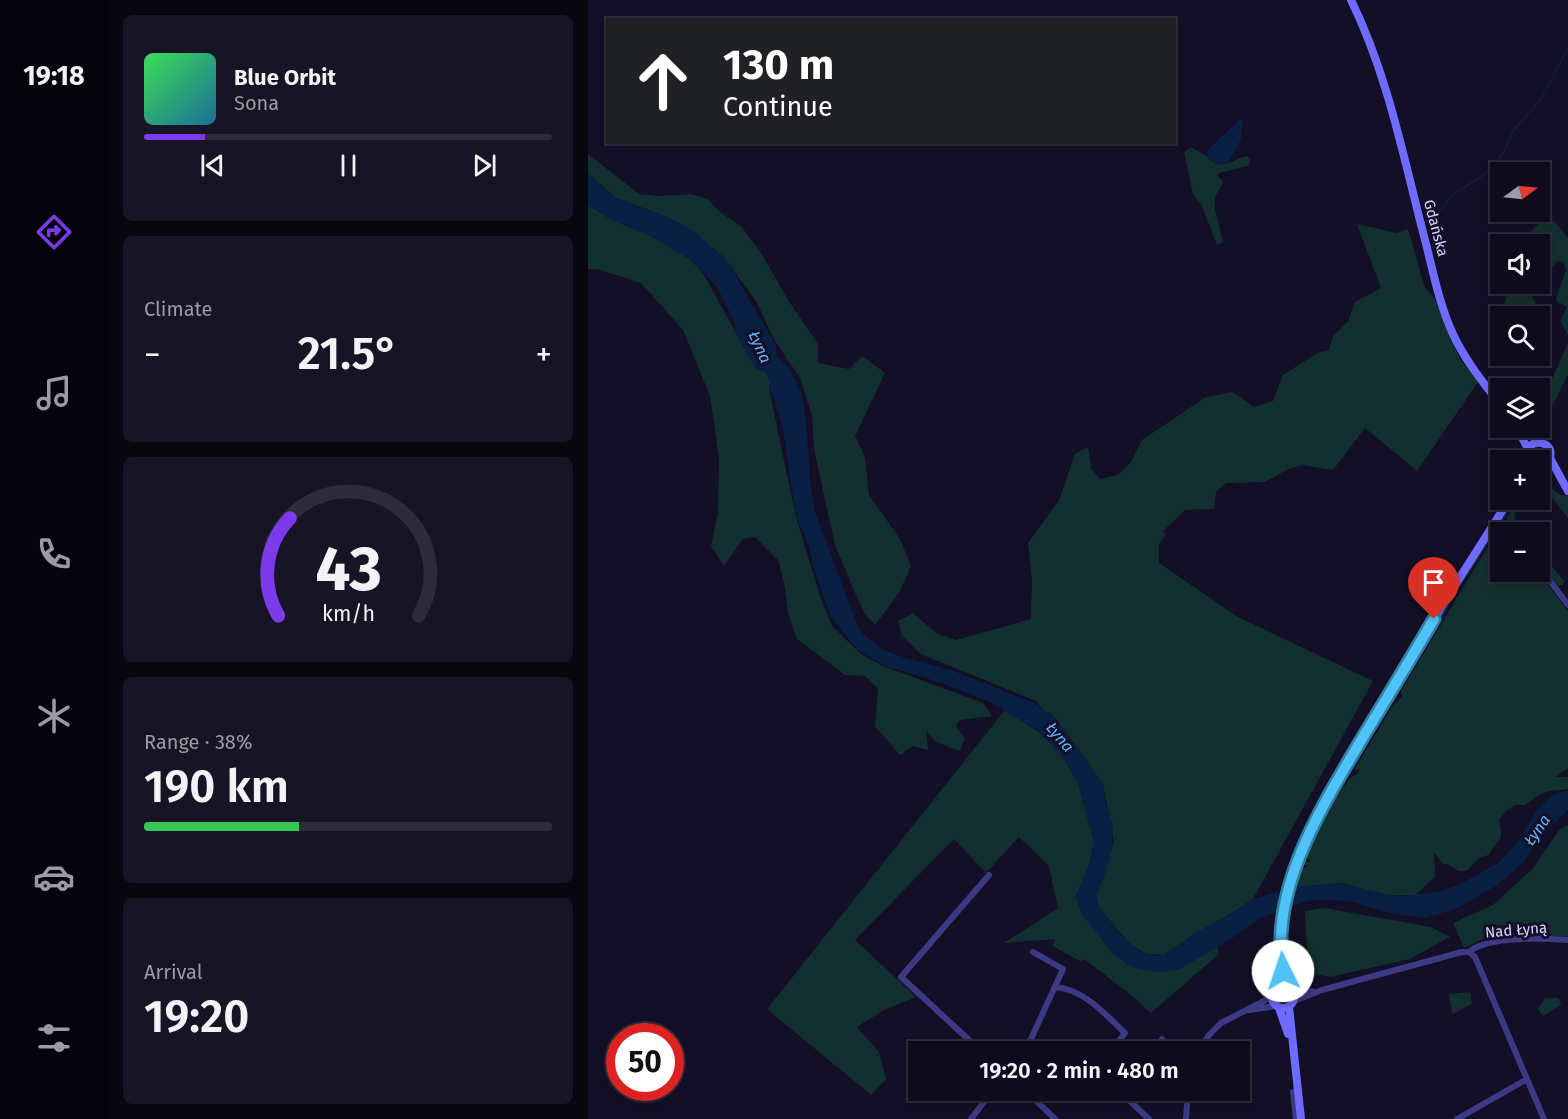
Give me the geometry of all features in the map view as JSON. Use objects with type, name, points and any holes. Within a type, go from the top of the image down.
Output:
[{"type":"main road","name":"Gdańska","points":[[1351,0],[1371,47],[1384,86],[1445,314],[1469,364],[1490,391]]},
{"type":"main road","points":[[1523,438],[1528,449],[1537,442]]},
{"type":"main road","points":[[1532,438],[1544,443],[1549,450]]},
{"type":"main road","points":[[1550,458],[1566,489]]},
{"type":"main road","points":[[1550,474],[1566,489]]},
{"type":"main road","points":[[1292,1046],[1276,1004],[1282,986],[1280,956],[1286,906],[1295,869],[1325,803],[1450,592],[1503,510]]},
{"type":"main road","points":[[1282,986],[1293,1000],[1292,1046],[1301,1119]]},
{"type":"main road","points":[[1276,1004],[1293,1000]]},
{"type":"street","points":[[1550,581],[1568,605]]},
{"type":"street","points":[[970,1041],[901,977],[989,875]]},
{"type":"street","name":"Nad Łyną","points":[[1293,1000],[1322,990],[1469,952],[1480,945],[1524,939],[1568,940]]},
{"type":"street","points":[[1030,1041],[1064,969],[1033,952]]},
{"type":"street","points":[[1469,952],[1475,957],[1544,1119]]},
{"type":"street","points":[[1056,987],[1067,988],[1087,999],[1125,1033],[1119,1041]]},
{"type":"street","points":[[1205,1041],[1221,1023],[1245,1011],[1276,1004]]},
{"type":"street","points":[[1457,1119],[1527,1079]]},
{"type":"street","points":[[1296,1092],[1296,1119]]},
{"type":"street","points":[[971,1119],[985,1101]]},
{"type":"street","points":[[1036,1101],[1055,1119]]},
{"type":"street","points":[[1130,1101],[1149,1119]]},
{"type":"street","points":[[1186,1119],[1187,1101]]},
{"type":"green space","points":[[1190,147],[1216,164],[1228,163],[1247,156],[1250,159],[1249,165],[1217,175],[1223,182],[1215,197],[1215,210],[1223,242],[1217,245],[1202,206],[1193,194],[1184,153]]},
{"type":"green space","points":[[588,154],[639,194],[659,196],[691,194],[708,199],[721,213],[741,226],[761,253],[790,303],[818,344],[818,363],[849,369],[862,356],[885,373],[855,436],[865,457],[869,495],[900,539],[911,566],[899,593],[875,625],[865,614],[835,545],[814,449],[812,415],[800,378],[775,341],[756,301],[725,259],[713,249],[670,218],[616,198],[588,174]]},
{"type":"green space","points":[[588,205],[612,220],[649,235],[690,259],[704,275],[756,369],[766,371],[796,517],[821,599],[832,626],[861,654],[883,666],[983,703],[992,716],[960,720],[956,726],[965,739],[959,751],[935,741],[926,731],[928,750],[913,746],[900,755],[875,726],[878,689],[865,676],[845,675],[797,639],[788,613],[784,582],[778,560],[755,537],[743,539],[724,566],[711,546],[718,513],[719,458],[710,396],[683,330],[641,283],[597,269],[588,269]]},
{"type":"green space","points":[[1554,221],[1568,238],[1568,335],[1560,321],[1567,307],[1556,298],[1566,271],[1564,262],[1559,261],[1550,272],[1550,234],[1530,234],[1540,222]]},
{"type":"green space","points":[[1357,224],[1397,233],[1408,229],[1425,288],[1435,299],[1459,357],[1478,382],[1417,471],[1365,428],[1333,470],[1302,465],[1288,469],[1265,482],[1226,483],[1216,492],[1214,509],[1185,510],[1162,532],[1166,534],[1159,544],[1159,563],[1238,617],[1373,681],[1253,899],[1164,955],[1147,954],[1132,946],[1098,905],[1096,896],[1114,842],[1103,784],[1066,732],[1036,701],[921,654],[902,636],[898,621],[913,613],[936,633],[956,640],[1031,619],[1032,579],[1028,543],[1059,500],[1075,454],[1088,447],[1091,468],[1100,479],[1118,475],[1131,462],[1142,440],[1206,397],[1233,392],[1254,407],[1273,401],[1283,375],[1319,352],[1329,350],[1333,336],[1348,321],[1355,302],[1381,288]]},
{"type":"green space","points":[[1508,294],[1534,294],[1532,298],[1536,302],[1535,306],[1502,306]]},
{"type":"green space","points":[[1568,343],[1568,374],[1550,407],[1550,384]]},
{"type":"green space","points":[[1550,486],[1558,494],[1568,496],[1568,518],[1550,495]]},
{"type":"green space","points":[[1507,510],[1510,510],[1502,522],[1499,522]]},
{"type":"green space","points":[[1512,510],[1518,510],[1514,518],[1518,522],[1504,522]]},
{"type":"green space","points":[[1490,536],[1490,540],[1420,656],[1424,645]]},
{"type":"green space","points":[[1490,544],[1490,582],[1546,582],[1568,611],[1568,768],[1556,777],[1568,777],[1568,789],[1548,791],[1525,805],[1515,805],[1506,811],[1499,820],[1500,840],[1489,855],[1481,857],[1466,871],[1459,871],[1443,864],[1434,853],[1435,877],[1415,895],[1387,895],[1341,883],[1297,887],[1302,869],[1308,866],[1303,864],[1310,860],[1306,858],[1336,798],[1351,778],[1358,774],[1359,770],[1354,770],[1393,705],[1402,697],[1401,691]]},
{"type":"green space","points":[[1550,564],[1563,580],[1565,579],[1563,585],[1557,585],[1550,575]]},
{"type":"green space","points":[[1388,706],[1389,708],[1344,780]]},
{"type":"green space","points":[[1005,710],[1045,736],[1063,757],[1078,783],[1094,841],[1090,862],[1076,896],[1082,914],[1113,954],[1180,969],[1217,946],[1219,954],[1151,1013],[1084,959],[1082,962],[1052,946],[1055,939],[1004,943],[1058,908],[1049,866],[1019,837],[986,873],[954,839],[855,940],[916,997],[884,1010],[857,1027],[879,1052],[886,1079],[871,1095],[767,1009]]},
{"type":"green space","points":[[1331,803],[1304,857],[1311,837]]},
{"type":"green space","points":[[1568,825],[1568,936],[1552,936],[1546,925],[1494,934],[1464,948],[1453,923],[1493,905],[1533,868],[1560,829]]},
{"type":"green space","points":[[1325,908],[1431,927],[1450,937],[1410,959],[1330,977],[1308,972],[1305,911]]},
{"type":"green space","points":[[1470,992],[1472,1004],[1452,1014],[1449,994]]},
{"type":"green space","points":[[1545,998],[1559,998],[1561,1005],[1543,1016],[1538,1009]]},
{"type":"water","points":[[1241,118],[1243,121],[1241,139],[1228,163],[1221,165],[1210,161],[1207,152]]},
{"type":"water","name":"Łyna","points":[[588,174],[616,198],[670,218],[693,231],[725,258],[733,268],[776,346],[776,355],[791,370],[802,395],[815,512],[862,633],[884,650],[954,671],[1032,702],[1053,716],[1103,784],[1106,804],[1113,825],[1112,845],[1106,871],[1096,896],[1098,905],[1122,936],[1140,952],[1157,956],[1164,955],[1253,899],[1297,887],[1341,883],[1387,895],[1406,896],[1440,891],[1461,884],[1498,863],[1517,843],[1534,814],[1547,800],[1559,792],[1568,791],[1568,810],[1544,832],[1524,862],[1496,886],[1456,909],[1424,918],[1394,914],[1349,901],[1313,900],[1288,907],[1257,920],[1231,939],[1180,969],[1161,973],[1130,967],[1113,954],[1082,914],[1076,896],[1090,862],[1094,841],[1078,783],[1063,757],[1037,730],[990,702],[942,683],[886,666],[854,646],[831,617],[813,566],[809,546],[796,517],[783,429],[769,389],[770,382],[766,372],[756,369],[736,333],[734,321],[717,287],[690,259],[649,235],[612,220],[588,205]]},
{"type":"pier","points":[[1297,884],[1292,909],[1277,914],[1282,887]]},
{"type":"waterway","points":[[1426,215],[1441,209],[1454,194],[1491,170],[1503,153],[1513,131],[1541,99],[1568,48]]},
{"type":"route","points":[[1283,971],[1280,956],[1286,906],[1302,849],[1325,803],[1434,619]]}]
